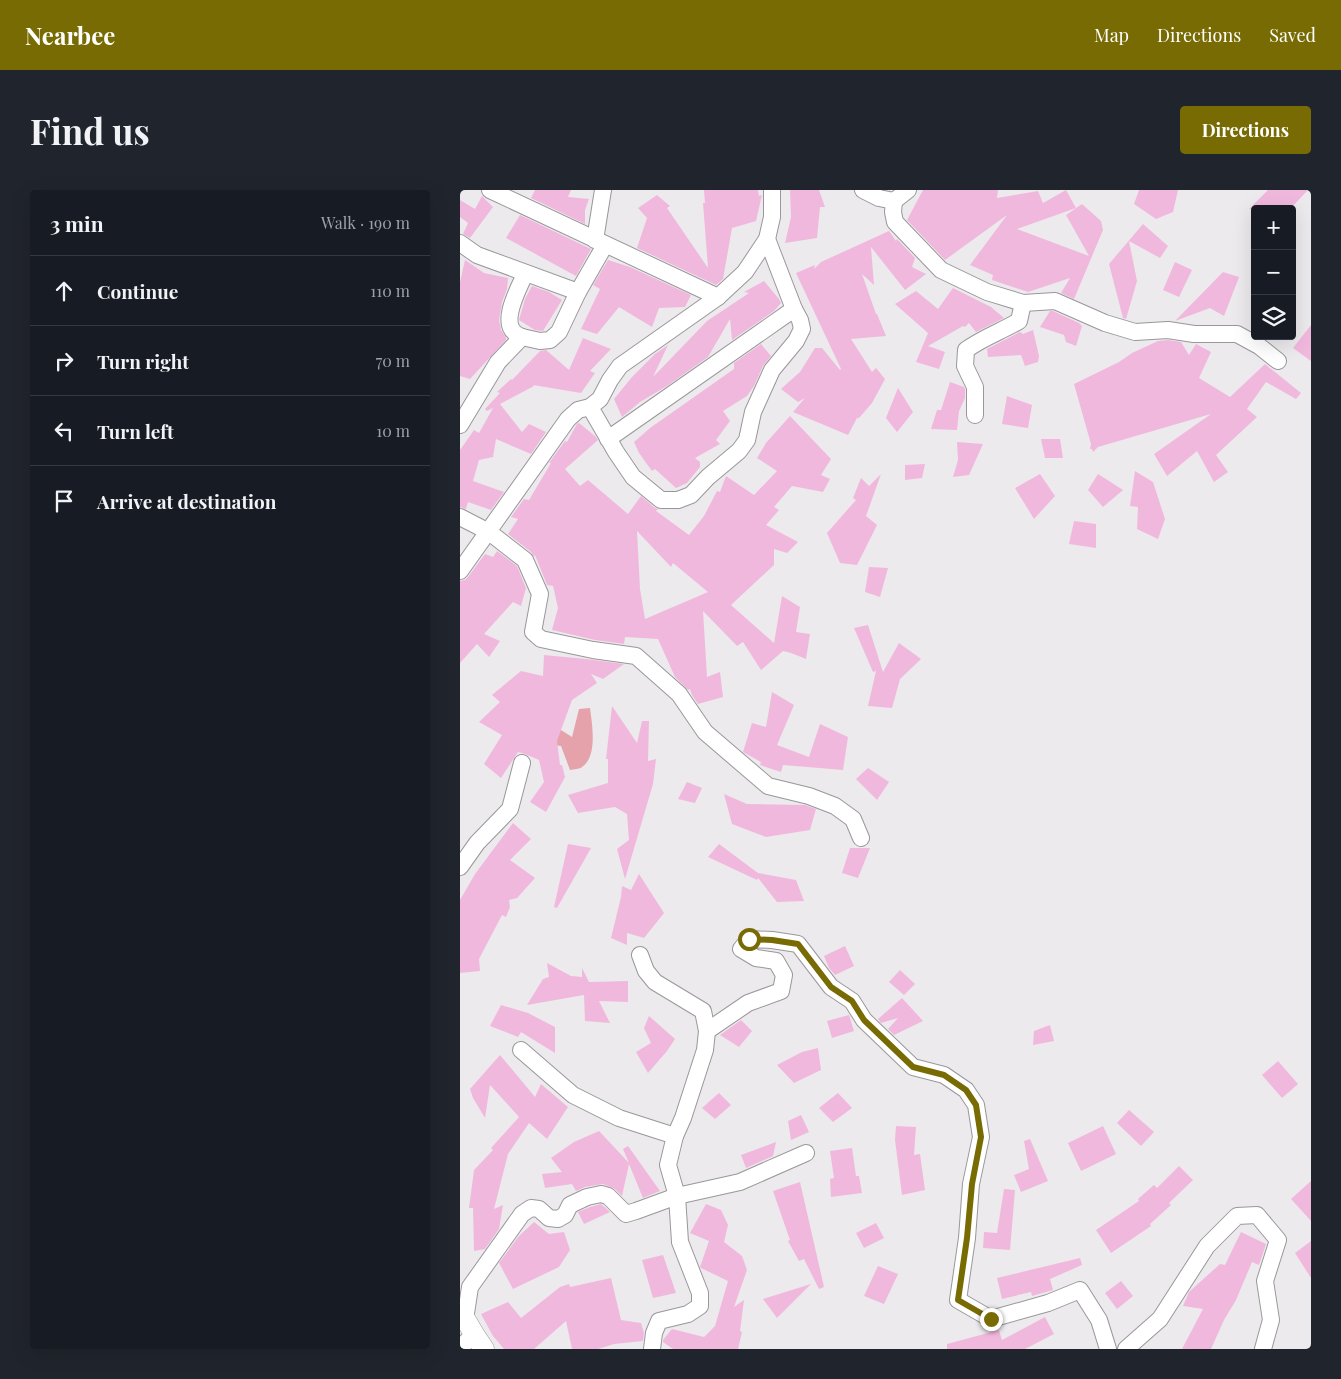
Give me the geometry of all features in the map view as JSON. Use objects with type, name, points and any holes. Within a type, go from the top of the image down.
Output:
[{"type":"street","points":[[490,190],[718,297]]},
{"type":"street","points":[[525,274],[511,305],[509,322],[514,332],[522,337],[540,341],[550,340],[559,332],[600,243],[603,190]]},
{"type":"street","points":[[460,571],[568,419],[578,410],[590,407],[600,399],[620,366],[718,297],[745,272],[767,239],[772,217],[772,190]]},
{"type":"street","points":[[863,190],[879,198],[894,202]]},
{"type":"street","points":[[908,190],[894,202],[895,222],[940,270],[987,292],[1023,303],[1055,301],[1105,323],[1135,332],[1168,330],[1194,334],[1237,334],[1259,346],[1278,361]]},
{"type":"street","points":[[590,407],[633,477],[661,500],[678,500],[691,495],[708,477],[738,452],[747,440],[753,412],[772,370],[796,341],[802,329],[767,239]]},
{"type":"street","points":[[460,244],[476,256],[578,292]]},
{"type":"street","points":[[975,415],[975,387],[964,366],[966,350],[1019,321],[1023,303]]},
{"type":"street","points":[[608,439],[794,309]]},
{"type":"street","points":[[460,425],[498,362],[522,337]]},
{"type":"street","points":[[460,517],[489,532],[525,560],[540,594],[533,632],[541,639],[593,650],[636,656],[679,694],[705,732],[768,786],[809,796],[835,806],[853,819],[861,838]]},
{"type":"street","points":[[460,867],[477,843],[510,809],[522,763]]},
{"type":"street","points":[[707,1031],[748,1003],[781,991],[784,975],[776,961],[756,958],[741,949],[749,939],[798,944],[831,987],[852,1001],[864,1020],[913,1067],[944,1075],[966,1090],[976,1105],[981,1137],[972,1184],[967,1238],[958,1300],[991,1319],[1048,1304],[1080,1290],[1100,1320],[1108,1349]]},
{"type":"street","points":[[640,955],[646,971],[655,982],[703,1011],[707,1031],[705,1050],[683,1118],[675,1136],[668,1165],[677,1196],[680,1242],[700,1293],[700,1306],[688,1314],[659,1321],[654,1333],[652,1349]]},
{"type":"street","points":[[521,1050],[573,1095],[619,1118],[675,1136]]},
{"type":"street","points":[[469,1332],[470,1287],[522,1214],[531,1208],[539,1209],[550,1218],[558,1219],[564,1215],[570,1205],[587,1197],[600,1194],[608,1196],[626,1214],[636,1212],[677,1196],[740,1182],[806,1153]]},
{"type":"street","points":[[1126,1349],[1160,1319],[1207,1246],[1237,1216],[1257,1215],[1278,1240],[1265,1281],[1271,1320],[1263,1349]]},
{"type":"shaded area","points":[[590,708],[593,739],[590,755],[582,767],[570,770],[561,746],[545,744],[543,735],[561,730],[572,737],[579,709]]},
{"type":"building","points":[[535,190],[571,190],[568,197],[589,199],[585,210],[585,224],[531,198]]},
{"type":"building","points":[[704,190],[758,190],[759,196],[762,195],[756,221],[732,228],[723,279],[716,285],[637,248],[647,218],[638,208],[657,195],[670,206],[667,208],[708,268],[703,203],[705,203]]},
{"type":"building","points":[[790,190],[819,190],[825,207],[820,207],[817,238],[785,243],[791,217]]},
{"type":"building","points":[[923,190],[998,190],[997,198],[1038,191],[1043,203],[1066,190],[1076,208],[1017,229],[1089,256],[1066,215],[1082,204],[1101,221],[1103,230],[1074,299],[1061,293],[1070,278],[1028,292],[992,280],[993,275],[970,265],[1007,215],[945,260],[907,220]]},
{"type":"building","points":[[1139,190],[1178,190],[1173,212],[1156,219],[1134,204]]},
{"type":"building","points":[[1268,190],[1308,190],[1294,205],[1253,205]]},
{"type":"building","points":[[482,196],[493,207],[470,238],[463,234],[468,223],[460,217],[460,200],[475,209]]},
{"type":"building","points":[[520,215],[591,249],[576,276],[506,238]]},
{"type":"building","points":[[1143,224],[1168,246],[1160,258],[1129,241],[1137,281],[1126,319],[1123,318],[1109,264]]},
{"type":"building","points":[[889,231],[896,241],[897,239],[915,258],[912,267],[926,274],[905,290],[871,247],[874,285],[862,274],[886,336],[851,339],[872,372],[876,368],[885,379],[872,403],[857,418],[848,435],[793,412],[805,398],[798,402],[781,389],[800,372],[815,348],[822,348],[841,369],[796,273],[815,265],[814,269],[821,262]]},
{"type":"building","points":[[465,260],[484,273],[508,278],[499,320],[506,340],[470,379],[460,376],[460,282]]},
{"type":"building","points":[[608,260],[630,267],[691,295],[685,307],[659,308],[652,327],[619,307],[597,334],[581,329],[600,289],[593,285]]},
{"type":"building","points":[[1175,262],[1192,270],[1179,297],[1163,290]]},
{"type":"building","points":[[1223,272],[1239,277],[1224,316],[1210,308],[1175,321]]},
{"type":"building","points":[[764,281],[781,303],[774,311],[732,340],[730,319],[708,357],[667,386],[640,402],[622,417],[614,399],[632,377],[655,354],[668,345],[653,377],[707,321],[749,293],[744,292]]},
{"type":"building","points":[[532,286],[549,292],[562,300],[543,331],[535,330],[519,320],[525,299]]},
{"type":"building","points":[[953,288],[991,307],[1004,318],[976,332],[969,323],[965,327],[963,326],[928,346],[945,352],[939,369],[916,362],[928,333],[895,304],[916,291],[938,309]]},
{"type":"building","points":[[1050,311],[1082,326],[1076,346],[1066,342],[1064,335],[1040,327]]},
{"type":"building","points":[[1311,325],[1311,361],[1293,348]]},
{"type":"building","points":[[1033,330],[1039,356],[1038,362],[1025,366],[1021,355],[988,357],[987,349],[1020,332],[1023,334]]},
{"type":"building","points":[[583,338],[611,349],[590,371],[595,373],[581,393],[533,385],[500,404],[522,432],[529,424],[546,432],[531,454],[496,439],[493,457],[479,460],[473,481],[504,492],[491,510],[468,502],[466,509],[460,507],[460,450],[474,430],[479,433],[493,408],[487,411],[485,409],[500,393],[497,392],[512,380],[540,351],[546,350],[569,370]]},
{"type":"building","points":[[1158,341],[1181,342],[1189,355],[1196,344],[1211,352],[1199,378],[1230,397],[1265,364],[1301,393],[1296,399],[1266,382],[1247,409],[1257,417],[1216,455],[1228,472],[1214,482],[1197,451],[1167,476],[1154,454],[1211,414],[1098,447],[1093,452],[1090,449],[1091,444],[1074,384],[1119,362],[1132,353]]},
{"type":"building","points":[[761,344],[771,356],[763,366],[747,396],[723,411],[730,421],[716,440],[720,444],[695,458],[700,462],[700,467],[687,483],[676,488],[655,469],[652,471],[639,453],[634,442],[650,428],[734,369],[734,363]]},
{"type":"building","points":[[950,382],[965,389],[965,398],[959,411],[957,430],[931,429],[937,410],[941,410]]},
{"type":"building","points":[[898,388],[913,412],[897,432],[886,418]]},
{"type":"building","points":[[1007,396],[1032,405],[1028,428],[1002,424]]},
{"type":"building","points":[[790,416],[831,459],[821,475],[830,479],[823,492],[792,486],[774,507],[779,510],[766,525],[798,542],[787,553],[774,549],[774,565],[731,605],[774,643],[782,596],[800,607],[796,632],[810,634],[806,659],[783,651],[761,670],[743,642],[737,646],[703,611],[707,677],[720,672],[723,697],[698,704],[690,689],[688,690],[675,677],[658,639],[625,637],[624,644],[595,640],[552,630],[558,608],[553,586],[547,585],[535,555],[534,557],[531,552],[508,534],[518,519],[511,517],[524,499],[529,500],[551,463],[549,463],[565,441],[567,442],[577,424],[579,423],[598,440],[565,469],[580,486],[588,480],[628,514],[641,496],[658,509],[656,511],[689,535],[704,516],[717,491],[720,492],[726,476],[754,495],[777,471],[757,458],[766,443]],"holes":[[[637,531],[671,567],[673,563],[708,592],[645,619],[640,589]]]},
{"type":"building","points":[[1041,439],[1060,439],[1063,458],[1045,458]]},
{"type":"building","points":[[957,442],[983,444],[969,475],[953,477],[958,460]]},
{"type":"building","points":[[925,464],[922,478],[905,480],[905,465]]},
{"type":"building","points":[[1135,471],[1153,482],[1165,519],[1158,539],[1137,529],[1138,507],[1130,506]]},
{"type":"building","points":[[881,474],[866,516],[877,525],[857,565],[840,563],[827,533],[856,500],[853,498],[861,478],[869,486]]},
{"type":"building","points":[[1040,474],[1055,496],[1034,519],[1015,488]]},
{"type":"building","points":[[1098,474],[1123,490],[1103,507],[1088,490]]},
{"type":"building","points":[[1074,521],[1096,524],[1096,548],[1069,544]]},
{"type":"building","points":[[497,551],[517,566],[526,588],[521,606],[513,602],[484,634],[500,641],[489,657],[477,644],[460,663],[460,581],[468,577],[485,554],[493,557]]},
{"type":"building","points":[[869,567],[888,568],[880,597],[865,592]]},
{"type":"building","points":[[868,625],[883,672],[899,643],[921,659],[900,679],[892,708],[868,706],[876,671],[873,672],[854,628]]},
{"type":"building","points":[[544,655],[624,664],[603,679],[591,674],[597,683],[572,700],[557,741],[560,765],[562,765],[565,777],[546,812],[530,802],[544,782],[539,760],[518,752],[501,778],[484,764],[502,735],[479,722],[500,702],[492,695],[521,671],[543,676]]},
{"type":"building","points":[[772,692],[794,705],[777,745],[809,757],[820,724],[848,737],[843,770],[783,765],[781,772],[760,765],[761,762],[743,752],[752,723],[766,727]]},
{"type":"building","points":[[612,706],[637,743],[642,721],[649,721],[648,761],[656,759],[653,784],[625,879],[617,849],[629,840],[627,814],[615,807],[578,813],[568,795],[608,783],[608,759],[606,759]]},
{"type":"building","points":[[868,768],[889,782],[877,800],[856,779]]},
{"type":"building","points":[[687,782],[702,788],[695,803],[678,799]]},
{"type":"building","points":[[724,794],[747,804],[805,805],[816,809],[810,830],[766,837],[732,824]]},
{"type":"building","points":[[513,823],[531,839],[510,860],[535,878],[517,898],[509,900],[510,907],[506,917],[502,915],[479,959],[480,971],[460,973],[460,900],[475,874]]},
{"type":"building","points":[[568,844],[591,848],[557,908],[554,907]]},
{"type":"building","points":[[719,844],[758,873],[796,880],[804,901],[777,902],[758,878],[757,880],[708,857]]},
{"type":"building","points":[[850,848],[870,848],[858,878],[842,873]]},
{"type":"building","points":[[639,874],[664,913],[644,938],[627,933],[627,945],[611,938],[622,886],[631,890]]},
{"type":"building","points":[[845,946],[854,966],[835,975],[829,968],[824,956]]},
{"type":"building","points":[[547,963],[571,976],[582,977],[582,968],[589,982],[628,981],[628,1002],[599,1001],[610,1023],[585,1021],[584,995],[527,1005],[543,979],[549,977]]},
{"type":"building","points":[[900,970],[915,984],[904,995],[889,982]]},
{"type":"building","points":[[902,998],[923,1021],[894,1035],[888,1029],[898,1018],[881,1023],[878,1019]]},
{"type":"building","points":[[501,1005],[528,1013],[555,1027],[555,1053],[521,1032],[518,1037],[490,1026]]},
{"type":"building","points":[[849,1015],[854,1031],[832,1038],[827,1021]]},
{"type":"building","points":[[649,1016],[675,1039],[648,1073],[636,1052],[651,1043],[644,1028]]},
{"type":"building","points":[[741,1020],[752,1031],[739,1047],[720,1035]]},
{"type":"building","points":[[1050,1025],[1054,1041],[1033,1045],[1034,1031]]},
{"type":"building","points":[[818,1048],[821,1070],[794,1083],[777,1065],[802,1052]]},
{"type":"building","points":[[500,1055],[535,1097],[541,1084],[568,1107],[547,1139],[529,1123],[508,1154],[494,1209],[503,1205],[499,1229],[485,1249],[474,1251],[473,1208],[469,1208],[474,1170],[493,1150],[491,1148],[519,1117],[490,1085],[485,1118],[470,1089]]},
{"type":"building","points":[[1278,1061],[1298,1084],[1282,1098],[1262,1075]]},
{"type":"building","points":[[719,1093],[731,1105],[715,1119],[702,1108]]},
{"type":"building","points":[[838,1093],[852,1108],[833,1122],[819,1108]]},
{"type":"building","points":[[1129,1110],[1154,1132],[1141,1146],[1117,1123]]},
{"type":"building","points":[[801,1115],[809,1132],[791,1140],[788,1121]]},
{"type":"building","points":[[896,1126],[916,1127],[914,1155],[920,1154],[925,1190],[902,1195],[895,1140]]},
{"type":"building","points":[[1103,1126],[1116,1154],[1081,1171],[1068,1143]]},
{"type":"building","points":[[599,1131],[629,1163],[623,1149],[628,1146],[660,1191],[643,1198],[629,1164],[622,1196],[615,1189],[603,1184],[585,1187],[576,1191],[572,1184],[545,1188],[542,1174],[562,1172],[551,1158],[574,1142]]},
{"type":"building","points":[[1030,1139],[1048,1181],[1021,1192],[1014,1175],[1029,1169],[1024,1141]]},
{"type":"building","points":[[776,1142],[773,1156],[746,1168],[741,1155]]},
{"type":"building","points":[[852,1148],[856,1176],[859,1176],[862,1193],[831,1197],[830,1179],[834,1178],[830,1151]]},
{"type":"building","points":[[1179,1166],[1193,1180],[1169,1203],[1171,1205],[1150,1224],[1151,1226],[1111,1253],[1096,1230],[1139,1201],[1138,1199],[1154,1185],[1157,1188]]},
{"type":"building","points":[[1311,1181],[1311,1221],[1291,1199]]},
{"type":"building","points":[[800,1182],[824,1287],[819,1289],[804,1259],[799,1261],[788,1241],[790,1240],[773,1191]]},
{"type":"building","points":[[1004,1189],[1015,1190],[1010,1250],[983,1248],[984,1232],[997,1233]]},
{"type":"building","points":[[601,1204],[610,1212],[584,1224],[578,1212]]},
{"type":"building","points":[[706,1204],[721,1210],[728,1225],[724,1242],[742,1256],[747,1270],[734,1307],[744,1300],[740,1331],[742,1332],[738,1349],[673,1349],[663,1342],[672,1329],[704,1337],[715,1326],[728,1281],[700,1267],[709,1241],[690,1233]]},
{"type":"building","points":[[534,1222],[549,1234],[564,1232],[570,1250],[559,1267],[513,1289],[499,1263],[519,1236]]},
{"type":"building","points":[[876,1223],[884,1238],[864,1248],[856,1233]]},
{"type":"building","points":[[1241,1232],[1266,1244],[1259,1265],[1252,1262],[1236,1300],[1224,1320],[1211,1349],[1182,1349],[1203,1309],[1183,1306],[1189,1292],[1220,1264],[1225,1265]]},
{"type":"building","points":[[1311,1241],[1311,1278],[1295,1253]]},
{"type":"building","points":[[663,1255],[676,1293],[653,1298],[642,1260]]},
{"type":"building","points":[[1080,1258],[1082,1265],[1050,1279],[1053,1290],[1032,1296],[1031,1292],[1002,1299],[997,1278]]},
{"type":"building","points":[[878,1266],[898,1274],[884,1304],[864,1296]]},
{"type":"building","points":[[611,1278],[621,1320],[641,1323],[644,1333],[643,1341],[614,1344],[598,1349],[572,1349],[566,1321],[534,1349],[504,1349],[493,1336],[481,1314],[508,1302],[521,1318],[560,1287],[569,1284],[570,1287]]},
{"type":"building","points":[[1121,1281],[1133,1296],[1117,1309],[1105,1293]]},
{"type":"building","points":[[811,1284],[777,1318],[763,1299]]},
{"type":"building","points":[[1045,1317],[1054,1334],[1025,1349],[947,1349],[947,1344],[999,1330],[1002,1340]]},
{"type":"route","points":[[749,939],[798,944],[831,987],[852,1001],[864,1020],[913,1067],[944,1075],[966,1090],[976,1105],[981,1137],[972,1184],[967,1238],[958,1300],[991,1319]]}]
